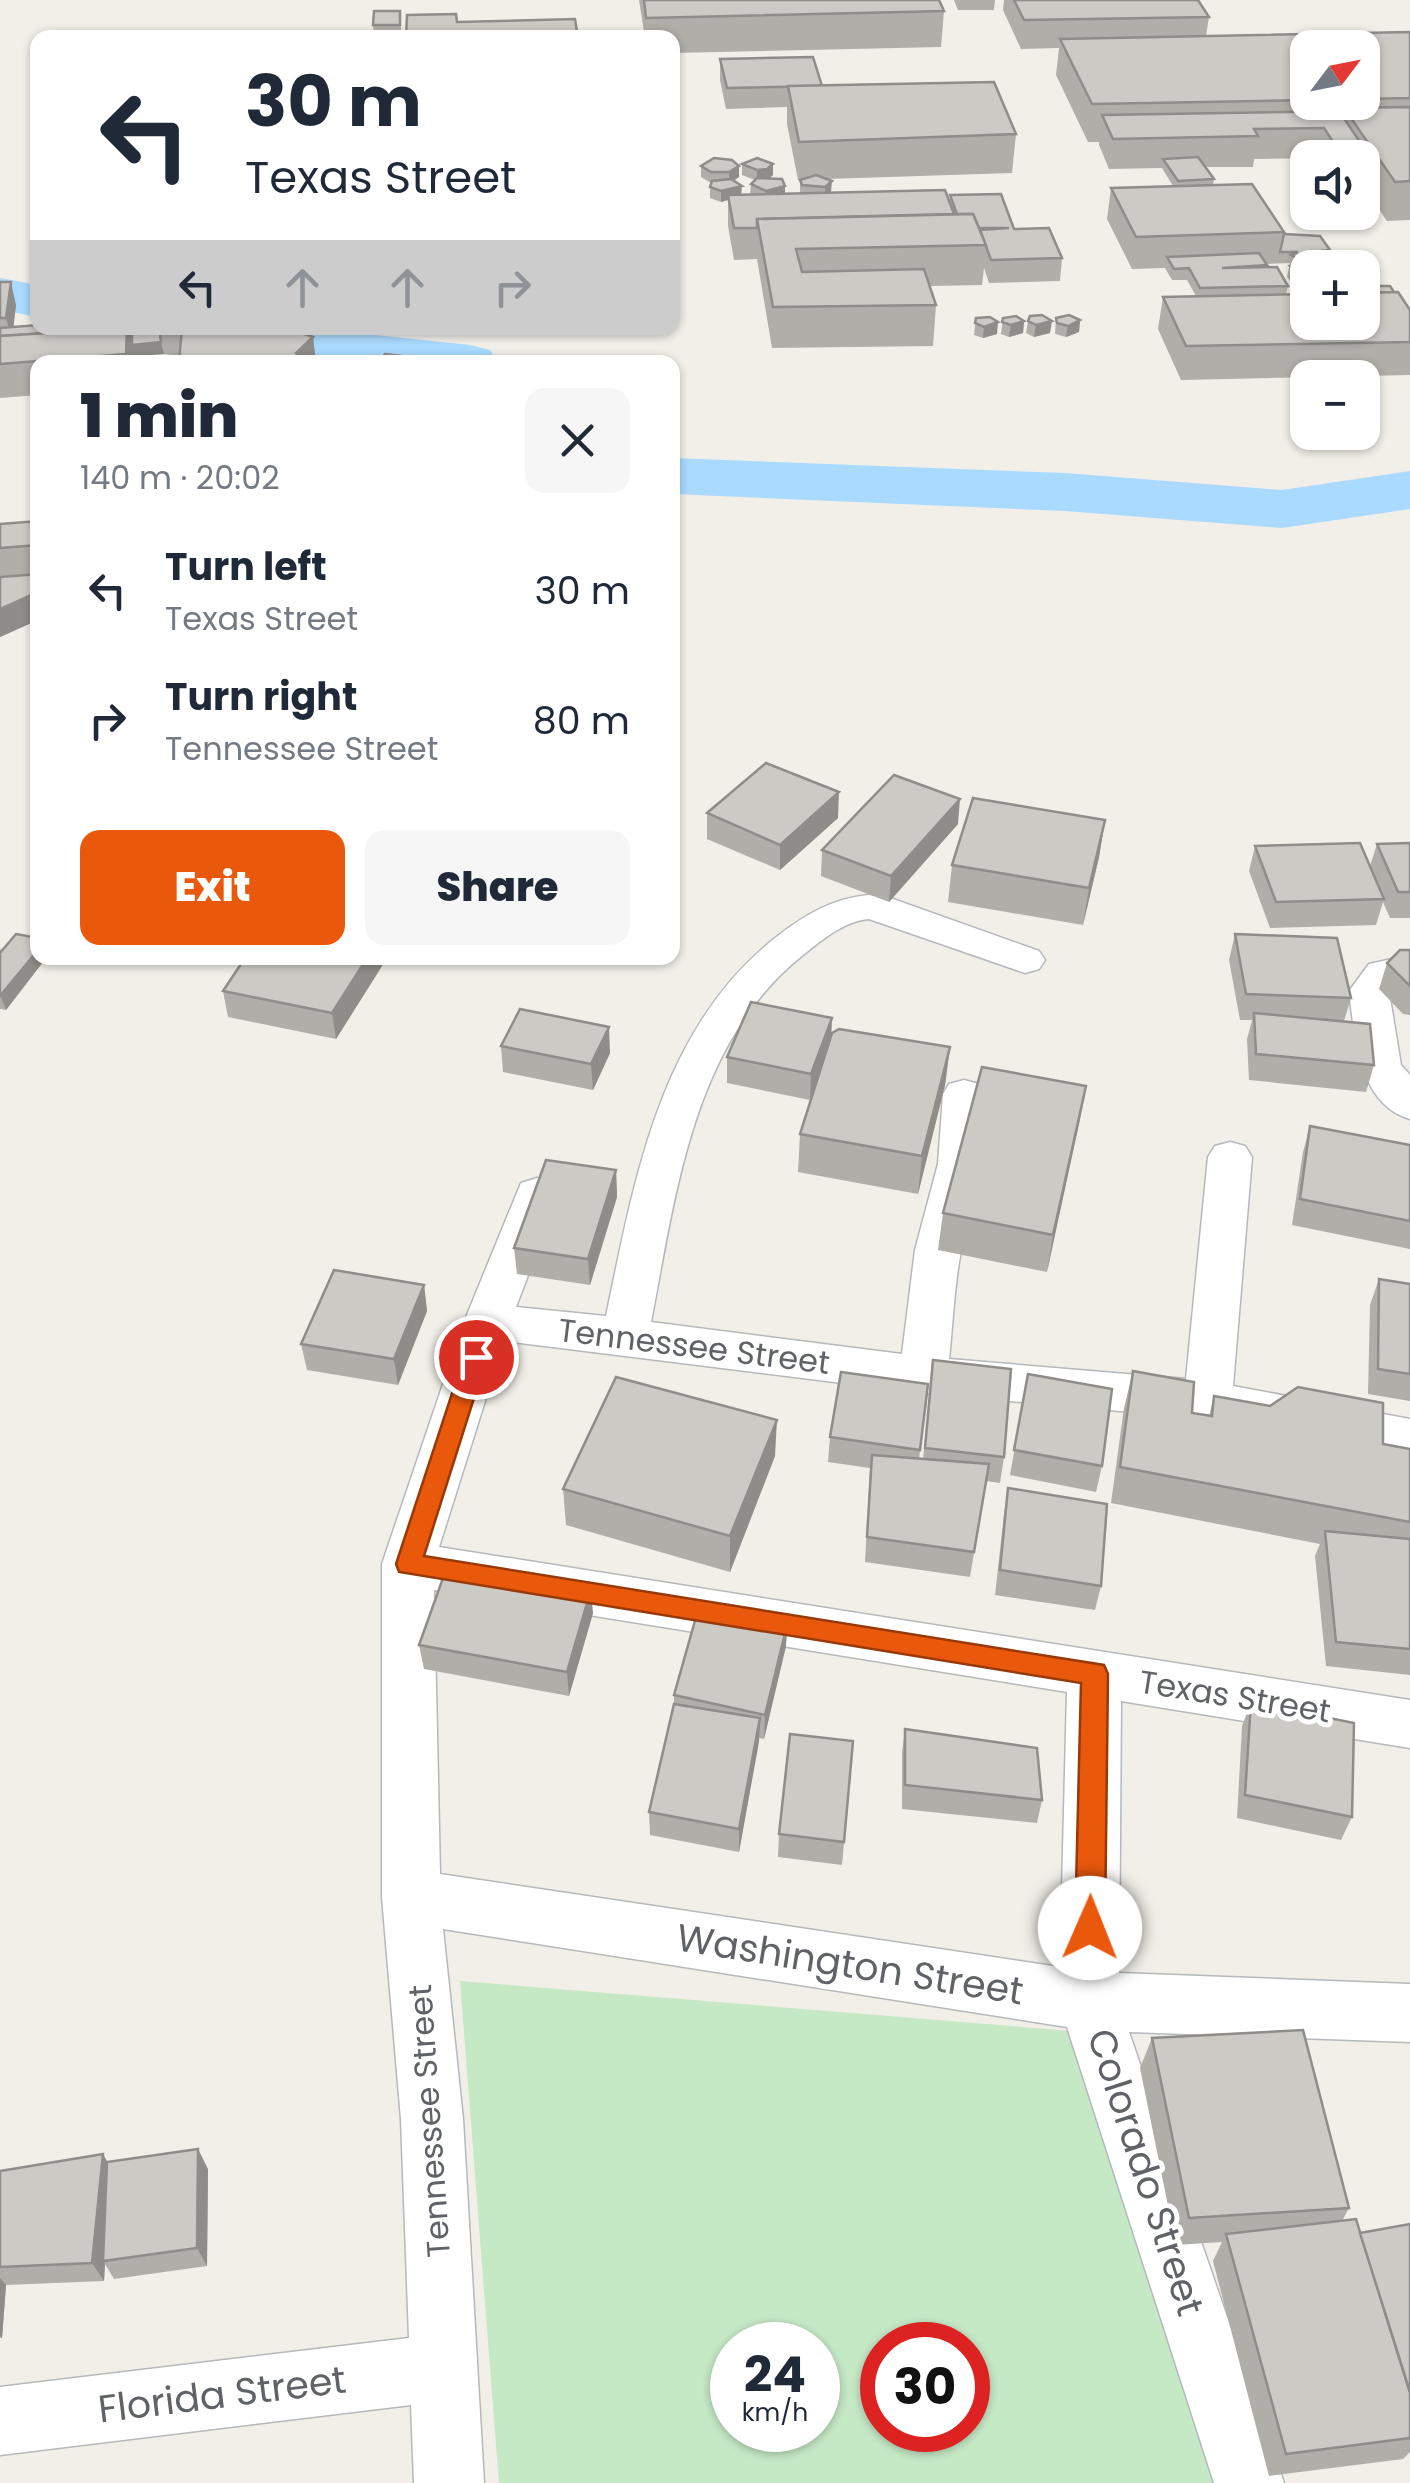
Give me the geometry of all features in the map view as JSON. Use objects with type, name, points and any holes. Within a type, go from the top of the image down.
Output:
[{"type":"street","points":[[625,1336],[667,1137],[734,996],[789,943],[857,906],[879,907],[1024,960]]},
{"type":"street","points":[[1410,968],[1383,973],[1369,992],[1381,1068],[1410,1104]]},
{"type":"street","points":[[924,1375],[938,1250],[960,1164],[964,1094]]},
{"type":"street","points":[[1208,1400],[1230,1157]]},
{"type":"street","points":[[487,1322],[546,1170]]},
{"type":"street","name":"Tennessee Street","points":[[449,2483],[432,2118],[412,1897],[408,1564],[487,1322],[924,1375],[1208,1400],[1410,1438]]},
{"type":"street","name":"Texas Street","points":[[408,1564],[1410,1724]]},
{"type":"street","name":"Colorado Street","points":[[1094,1674],[1089,2001],[1249,2483]]},
{"type":"street","name":"Washington Street","points":[[412,1897],[1089,2001],[1410,2014]]},
{"type":"street","name":"Florida Street","points":[[0,2421],[444,2367]]},
{"type":"green space","points":[[460,1981],[1084,2032],[1214,2483],[499,2483]]},
{"type":"building","points":[[644,0],[939,0],[944,11],[646,18]]},
{"type":"building","points":[[1014,0],[1198,0],[1209,17],[1024,20]]},
{"type":"building","points":[[374,11],[400,11],[400,25],[373,25]]},
{"type":"building","points":[[456,14],[457,22],[575,19],[577,30],[406,30],[407,15]]},
{"type":"building","points":[[1410,32],[1410,98],[1380,99],[1380,33]]},
{"type":"building","points":[[1290,34],[1290,100],[1092,104],[1060,39]]},
{"type":"building","points":[[813,57],[822,86],[727,88],[720,59]]},
{"type":"building","points":[[994,82],[1016,134],[799,142],[788,86]]},
{"type":"building","points":[[1380,107],[1410,107],[1410,181],[1395,182],[1380,160],[1380,140],[1366,140],[1352,120],[1380,120]]},
{"type":"building","points":[[1290,112],[1290,120],[1345,120],[1359,140],[1332,140],[1324,128],[1254,129],[1258,136],[1113,139],[1102,115]]},
{"type":"building","points":[[1198,157],[1214,179],[1178,181],[1163,159]]},
{"type":"building","points":[[714,158],[732,160],[739,166],[729,172],[711,172],[701,166]]},
{"type":"building","points":[[757,158],[773,164],[757,170],[742,164]]},
{"type":"building","points":[[816,175],[832,181],[825,187],[802,185],[800,180]]},
{"type":"building","points":[[757,178],[782,179],[785,186],[766,191],[751,184]]},
{"type":"building","points":[[731,179],[742,186],[721,191],[710,187],[712,181]]},
{"type":"building","points":[[1252,184],[1284,232],[1136,237],[1111,188]]},
{"type":"building","points":[[945,190],[954,214],[757,219],[757,228],[734,228],[728,195]]},
{"type":"building","points":[[1001,194],[1014,229],[1049,228],[1062,258],[991,260],[980,230],[1009,228],[979,228],[973,214],[957,214],[950,195]]},
{"type":"building","points":[[973,214],[986,245],[796,249],[802,272],[924,269],[936,305],[773,307],[757,219]]},
{"type":"building","points":[[1284,234],[1320,236],[1330,250],[1290,250],[1280,252]]},
{"type":"building","points":[[1259,253],[1267,265],[1222,268],[1277,267],[1288,286],[1200,288],[1189,268],[1174,269],[1167,257]]},
{"type":"building","points":[[0,282],[11,282],[6,318],[0,318]]},
{"type":"building","points":[[1380,286],[1390,286],[1394,292],[1380,292]]},
{"type":"building","points":[[1380,292],[1398,292],[1410,310],[1410,342],[1186,346],[1163,297],[1290,294],[1290,340],[1380,340]]},
{"type":"building","points":[[1042,315],[1052,321],[1036,325],[1028,321],[1030,316]]},
{"type":"building","points":[[1069,315],[1080,320],[1068,326],[1057,323],[1056,318]]},
{"type":"building","points":[[1016,316],[1024,321],[1011,325],[1002,322],[1003,318]]},
{"type":"building","points":[[990,317],[998,322],[984,327],[975,323],[976,318]]},
{"type":"building","points":[[30,326],[30,334],[0,336],[0,328]]},
{"type":"building","points":[[127,335],[126,354],[30,355],[30,362],[0,364],[0,336]]},
{"type":"building","points":[[132,335],[160,335],[161,342],[132,345]]},
{"type":"building","points":[[181,335],[313,337],[298,355],[180,355]]},
{"type":"building","points":[[30,522],[30,546],[0,548],[0,524]]},
{"type":"building","points":[[30,575],[30,596],[0,609],[0,577]]},
{"type":"building","points":[[766,763],[839,792],[780,845],[707,813]]},
{"type":"building","points":[[894,775],[960,799],[891,876],[822,850]]},
{"type":"building","points":[[973,798],[1105,820],[1089,888],[952,865]]},
{"type":"building","points":[[1360,843],[1384,899],[1276,902],[1255,846]]},
{"type":"building","points":[[1410,843],[1410,892],[1398,892],[1377,844]]},
{"type":"building","points":[[16,934],[30,937],[30,960],[0,996],[0,953]]},
{"type":"building","points":[[1235,934],[1337,938],[1351,998],[1246,994]]},
{"type":"building","points":[[1400,950],[1410,950],[1410,986],[1387,963]]},
{"type":"building","points":[[240,965],[363,965],[332,1013],[223,991]]},
{"type":"building","points":[[751,1002],[832,1018],[811,1074],[727,1057]]},
{"type":"building","points":[[520,1009],[609,1027],[591,1064],[501,1046]]},
{"type":"building","points":[[1254,1013],[1370,1024],[1374,1065],[1256,1054]]},
{"type":"building","points":[[839,1029],[950,1047],[922,1156],[800,1134],[832,1033]]},
{"type":"building","points":[[982,1067],[1086,1086],[1053,1235],[943,1213]]},
{"type":"building","points":[[1310,1126],[1410,1145],[1410,1221],[1300,1199]]},
{"type":"building","points":[[546,1160],[616,1170],[588,1259],[514,1248]]},
{"type":"building","points":[[334,1270],[424,1285],[394,1359],[301,1344]]},
{"type":"building","points":[[1379,1279],[1410,1284],[1410,1374],[1378,1369]]},
{"type":"building","points":[[933,1360],[1011,1369],[1004,1457],[925,1448]]},
{"type":"building","points":[[1133,1371],[1194,1382],[1192,1413],[1212,1416],[1214,1396],[1270,1406],[1298,1387],[1383,1403],[1383,1444],[1410,1449],[1410,1522],[1120,1467]]},
{"type":"building","points":[[841,1372],[928,1384],[920,1450],[830,1437]]},
{"type":"building","points":[[1028,1374],[1112,1389],[1102,1466],[1014,1450]]},
{"type":"building","points":[[616,1377],[777,1420],[730,1536],[563,1489]]},
{"type":"building","points":[[872,1455],[989,1464],[974,1552],[867,1537]]},
{"type":"building","points":[[1008,1488],[1107,1504],[1101,1586],[1000,1570]]},
{"type":"building","points":[[1325,1531],[1410,1539],[1410,1649],[1336,1642]]},
{"type":"building","points":[[448,1564],[591,1589],[567,1672],[419,1645]]},
{"type":"building","points":[[700,1603],[788,1621],[765,1715],[674,1695]]},
{"type":"building","points":[[1251,1702],[1354,1723],[1352,1817],[1245,1795]]},
{"type":"building","points":[[674,1704],[760,1718],[739,1829],[649,1812]]},
{"type":"building","points":[[905,1729],[1037,1748],[1042,1800],[905,1785]]},
{"type":"building","points":[[790,1734],[853,1741],[844,1842],[779,1834]]},
{"type":"building","points":[[1303,2030],[1349,2208],[1189,2218],[1152,2038]]},
{"type":"building","points":[[198,2149],[197,2248],[103,2261],[107,2162]]},
{"type":"building","points":[[103,2154],[92,2263],[0,2267],[0,2171]]},
{"type":"building","points":[[1356,2219],[1410,2393],[1410,2438],[1286,2454],[1226,2234]]},
{"type":"building","points":[[1410,2224],[1410,2392],[1360,2233]]},
{"type":"waterway","points":[[0,294],[30,300]]},
{"type":"waterway","points":[[225,335],[406,355]]},
{"type":"waterway","points":[[680,476],[1065,492],[1282,509],[1410,490]]},
{"type":"route","points":[[476,1357],[408,1564],[1094,1674],[1090,1928]]}]
